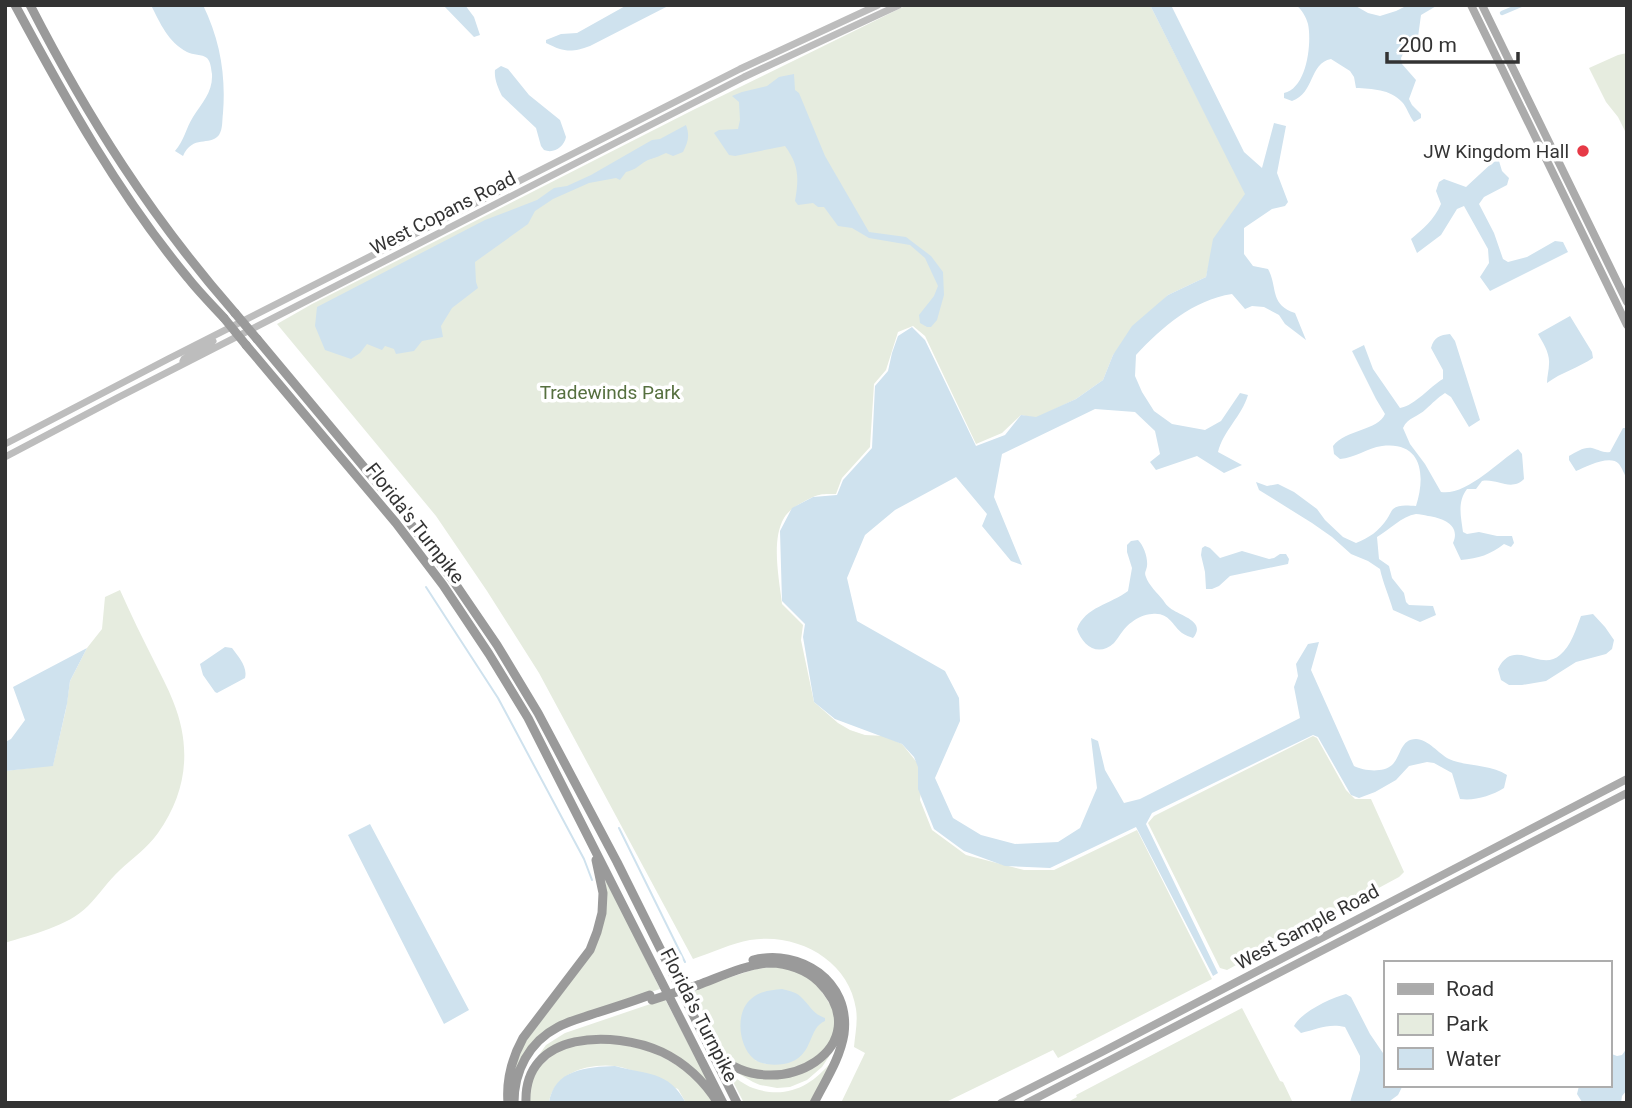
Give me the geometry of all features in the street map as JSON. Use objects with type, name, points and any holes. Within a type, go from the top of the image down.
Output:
[{"type":"highway","name":"Florida's Turnpike","points":[[15,5],[95,148],[146,223],[188,279],[397,523],[489,654],[528,718],[723,1103]]},
{"type":"highway","name":"Florida's Turnpike","points":[[30,5],[62,68],[156,217],[198,271],[404,515],[497,645],[538,713],[589,808],[737,1103]]},
{"type":"highway","points":[[508,1103],[509,1071],[520,1044],[590,950],[597,932],[603,893],[593,844]]},
{"type":"highway","points":[[520,1103],[521,1087],[529,1063],[539,1049],[564,1030],[754,960],[776,957],[803,963],[824,977],[836,993],[844,1013],[844,1032],[837,1058],[814,1103]]},
{"type":"highway","points":[[697,982],[771,963],[795,968],[815,978],[831,997],[838,1020],[835,1047],[822,1069]]},
{"type":"highway","points":[[514,1103],[515,1084],[522,1064],[546,1034],[564,1024],[651,998]]},
{"type":"highway","points":[[526,1103],[529,1079],[545,1057],[569,1043],[602,1039],[638,1044],[671,1057],[699,1079],[718,1103]]},
{"type":"highway","points":[[706,1040],[723,1064],[738,1078]]},
{"type":"main road","name":"West Copans Road","points":[[5,444],[705,86],[878,5]]},
{"type":"main road","name":"West Copans Road","points":[[5,457],[710,95],[899,5]]},
{"type":"main road","points":[[1471,5],[1627,325]]},
{"type":"main road","points":[[1482,5],[1627,302]]},
{"type":"main road","points":[[705,86],[710,95]]},
{"type":"main road","points":[[370,257],[374,266]]},
{"type":"main road","points":[[181,365],[184,359],[199,349],[257,318],[268,309]]},
{"type":"main road","points":[[137,388],[145,379],[167,368],[168,359]]},
{"type":"main road","name":"West Sample Road","points":[[1001,1103],[1627,779]]},
{"type":"main road","name":"West Sample Road","points":[[1027,1103],[1627,793]]},
{"type":"green space","name":"Tradewinds Park","points":[[907,5],[1150,5],[1246,194],[1215,239],[1206,277],[1168,295],[1113,355],[1103,380],[1076,399],[1036,418],[1021,415],[1002,433],[976,444],[925,336],[913,326],[898,332],[886,370],[874,384],[870,447],[842,478],[836,494],[823,494],[799,504],[786,515],[780,527],[777,560],[782,604],[803,625],[801,640],[814,702],[850,730],[865,735],[885,736],[902,744],[919,765],[922,781],[920,800],[932,830],[966,855],[1024,870],[1054,870],[1137,830],[1212,979],[1058,1058],[1053,1050],[944,1103],[841,1103],[865,1053],[854,1047],[856,1009],[843,976],[818,953],[802,945],[768,939],[750,940],[693,959],[539,673],[487,591],[436,516],[277,324],[693,110]]},
{"type":"green space","points":[[1627,53],[1627,135],[1589,68]]},
{"type":"green space","points":[[120,590],[169,691],[179,718],[183,736],[184,769],[175,802],[158,833],[80,913],[60,925],[5,943],[5,771],[53,765],[70,681],[87,648],[102,629],[105,597]]},
{"type":"green space","points":[[1313,736],[1317,738],[1346,790],[1355,799],[1371,799],[1404,872],[1227,970],[1220,968],[1148,823],[1154,816]]},
{"type":"green space","points":[[605,876],[660,989],[568,1019],[546,1030],[510,1088],[517,1053],[585,963],[606,899]]},
{"type":"green space","points":[[784,966],[812,977],[835,1012],[833,1049],[828,1058],[807,1080],[790,1087],[760,1085],[730,1066],[691,990],[756,969]],"holes":[[[825,1018],[776,1064],[755,1060]]]},
{"type":"green space","points":[[665,999],[710,1085],[647,1044],[566,1042],[529,1069],[546,1045],[565,1033]]},
{"type":"green space","points":[[1242,1008],[1293,1103],[1066,1103],[1077,1097],[1076,1095]]},
{"type":"green space","points":[[606,1041],[652,1051],[687,1071],[715,1103],[686,1103],[678,1089],[631,1070],[605,1065],[583,1068],[565,1077],[557,1084],[549,1103],[529,1103],[530,1086],[538,1068],[561,1048]]},
{"type":"green space","points":[[832,1061],[812,1103],[744,1103],[729,1074],[753,1088],[787,1091],[807,1084]]},
{"type":"water","points":[[151,5],[203,5],[214,31],[220,58],[224,99],[220,133],[211,140],[191,145],[183,156],[175,151],[209,92],[211,66],[207,58],[187,52],[175,43],[165,32]]},
{"type":"water","points":[[443,5],[465,5],[474,17],[480,35],[474,37]]},
{"type":"water","points":[[627,5],[670,5],[590,46],[568,50],[546,43],[546,40],[561,34],[577,33]]},
{"type":"water","points":[[1150,5],[1171,5],[1244,152],[1262,168],[1274,123],[1286,126],[1277,173],[1288,202],[1285,206],[1272,209],[1244,228],[1244,254],[1253,266],[1268,269],[1278,300],[1281,305],[1295,313],[1306,340],[1285,324],[1279,315],[1264,307],[1252,306],[1245,309],[1232,294],[1204,302],[1179,316],[1156,334],[1136,355],[1135,376],[1142,392],[1154,411],[1172,424],[1205,430],[1221,421],[1240,393],[1248,395],[1218,452],[1242,465],[1224,473],[1197,456],[1156,470],[1150,462],[1160,454],[1155,431],[1135,412],[1095,409],[1002,454],[994,497],[1022,565],[1011,561],[982,526],[987,514],[956,477],[895,510],[865,535],[847,578],[857,621],[945,671],[959,698],[960,721],[935,778],[953,818],[981,835],[1015,844],[1058,842],[1080,828],[1097,788],[1091,738],[1098,741],[1105,770],[1124,803],[1140,799],[1300,718],[1294,687],[1298,676],[1296,664],[1308,644],[1319,642],[1311,670],[1354,766],[1373,770],[1388,768],[1395,762],[1407,742],[1416,739],[1425,741],[1449,759],[1494,769],[1507,775],[1504,788],[1499,791],[1477,799],[1460,799],[1452,773],[1427,762],[1409,766],[1396,780],[1359,798],[1351,795],[1318,737],[1313,735],[1152,813],[1146,824],[1218,973],[1213,976],[1136,827],[1050,868],[1005,866],[964,851],[934,829],[918,789],[918,767],[914,757],[902,744],[835,719],[814,702],[803,637],[805,624],[782,601],[780,531],[792,508],[813,497],[837,495],[843,480],[872,448],[875,386],[888,371],[898,336],[912,327],[925,340],[976,446],[1005,435],[1021,415],[1036,417],[1076,399],[1103,380],[1113,355],[1132,326],[1168,295],[1206,277],[1213,239],[1245,194]]},
{"type":"water","points":[[1296,5],[1354,5],[1380,16],[1408,5],[1438,5],[1421,15],[1418,37],[1401,58],[1402,64],[1416,80],[1409,99],[1421,114],[1421,118],[1414,122],[1404,104],[1392,94],[1356,88],[1350,71],[1331,59],[1319,66],[1305,92],[1299,97],[1292,101],[1284,98],[1284,93],[1298,83],[1303,74],[1308,53],[1308,24]]},
{"type":"water","points":[[501,66],[508,69],[529,95],[560,120],[566,137],[558,149],[544,150],[536,128],[502,96],[495,73]]},
{"type":"water","points":[[794,74],[795,90],[799,93],[825,156],[869,232],[906,237],[931,256],[943,272],[944,295],[937,320],[931,327],[920,323],[919,315],[934,296],[938,286],[925,258],[910,245],[869,238],[852,228],[838,226],[824,207],[813,203],[798,205],[795,201],[795,166],[785,146],[729,155],[714,133],[719,130],[738,129],[739,102],[732,96],[767,86],[779,77]]},
{"type":"water","points":[[686,125],[688,139],[683,152],[673,156],[666,153],[648,160],[626,172],[620,180],[616,178],[589,183],[553,199],[535,211],[528,224],[475,262],[478,288],[452,308],[441,326],[443,337],[422,341],[414,351],[396,354],[394,349],[385,346],[382,350],[367,344],[351,359],[325,350],[315,326],[317,307],[485,220],[537,200],[554,188],[567,186],[591,175],[652,140],[660,139]]},
{"type":"water","points":[[1499,161],[1502,171],[1509,178],[1507,185],[1484,197],[1479,204],[1494,233],[1503,259],[1508,262],[1527,257],[1555,241],[1563,242],[1568,252],[1490,291],[1480,277],[1489,263],[1488,249],[1464,206],[1457,209],[1441,235],[1417,253],[1411,239],[1432,219],[1441,204],[1436,191],[1439,182],[1444,179],[1466,187],[1493,162]]},
{"type":"water","points":[[1570,316],[1593,358],[1547,383],[1548,356],[1538,334]]},
{"type":"water","points":[[1450,334],[1455,341],[1480,420],[1469,427],[1451,397],[1445,393],[1405,424],[1403,428],[1410,444],[1441,492],[1451,492],[1471,484],[1518,449],[1522,454],[1524,479],[1509,485],[1482,481],[1476,489],[1467,489],[1461,504],[1463,532],[1512,536],[1514,543],[1511,547],[1504,544],[1484,555],[1461,560],[1453,543],[1453,527],[1439,519],[1418,514],[1406,517],[1377,537],[1379,559],[1389,566],[1392,578],[1404,593],[1406,602],[1409,605],[1433,606],[1436,615],[1420,622],[1393,610],[1380,569],[1351,554],[1312,523],[1259,490],[1256,482],[1267,486],[1278,484],[1294,492],[1317,509],[1343,537],[1356,543],[1377,531],[1395,507],[1416,506],[1421,483],[1420,472],[1418,462],[1406,449],[1382,446],[1340,459],[1334,454],[1333,446],[1346,436],[1376,424],[1385,414],[1352,351],[1364,345],[1373,369],[1400,408],[1412,403],[1443,379],[1443,370],[1431,348],[1438,337]]},
{"type":"water","points":[[1623,428],[1627,428],[1627,480],[1619,464],[1610,460],[1576,471],[1569,456],[1589,448],[1610,452]]},
{"type":"water","points":[[1138,540],[1146,556],[1145,574],[1149,583],[1168,606],[1195,623],[1196,632],[1193,638],[1190,637],[1166,617],[1149,614],[1129,624],[1108,647],[1091,648],[1077,629],[1092,611],[1128,591],[1132,568],[1127,545]]},
{"type":"water","points":[[1205,546],[1220,558],[1242,551],[1269,559],[1286,554],[1289,559],[1288,564],[1230,576],[1219,586],[1206,589],[1201,555]]},
{"type":"water","points":[[1593,614],[1614,640],[1612,649],[1606,654],[1576,662],[1546,681],[1509,685],[1501,680],[1498,669],[1504,660],[1512,655],[1544,660],[1560,655],[1573,637],[1581,616]]},
{"type":"water","points":[[225,647],[232,648],[240,658],[245,678],[217,693],[203,675],[200,664]]},
{"type":"water","points":[[87,648],[70,681],[53,766],[5,771],[5,742],[11,739],[25,720],[13,687]]},
{"type":"water","points":[[370,824],[469,1010],[444,1024],[348,835]]},
{"type":"water","points":[[782,989],[798,995],[825,1018],[825,1021],[816,1029],[804,1053],[798,1058],[782,1064],[762,1063],[754,1059],[745,1046],[740,1029],[742,1012],[754,996]]},
{"type":"water","points":[[1346,994],[1351,997],[1384,1055],[1384,1087],[1402,1087],[1398,1095],[1387,1103],[1350,1102],[1360,1070],[1360,1056],[1345,1027],[1328,1026],[1301,1033],[1294,1026],[1325,1002]]},
{"type":"water","points":[[1627,1048],[1627,1090],[1621,1103],[1582,1102],[1577,1094],[1579,1087],[1611,1087],[1611,1054],[1622,1055]]},
{"type":"water","points":[[615,1066],[664,1079],[679,1092],[686,1103],[549,1103],[557,1083],[573,1072]]},
{"type":"waterway","points":[[1502,13],[1521,5]]},
{"type":"waterway","points":[[426,587],[498,698],[584,859],[592,880]]},
{"type":"waterway","points":[[619,828],[685,962]]},
{"type":"place","name":"JW Kingdom Hall","points":[[1583,151]]}]
